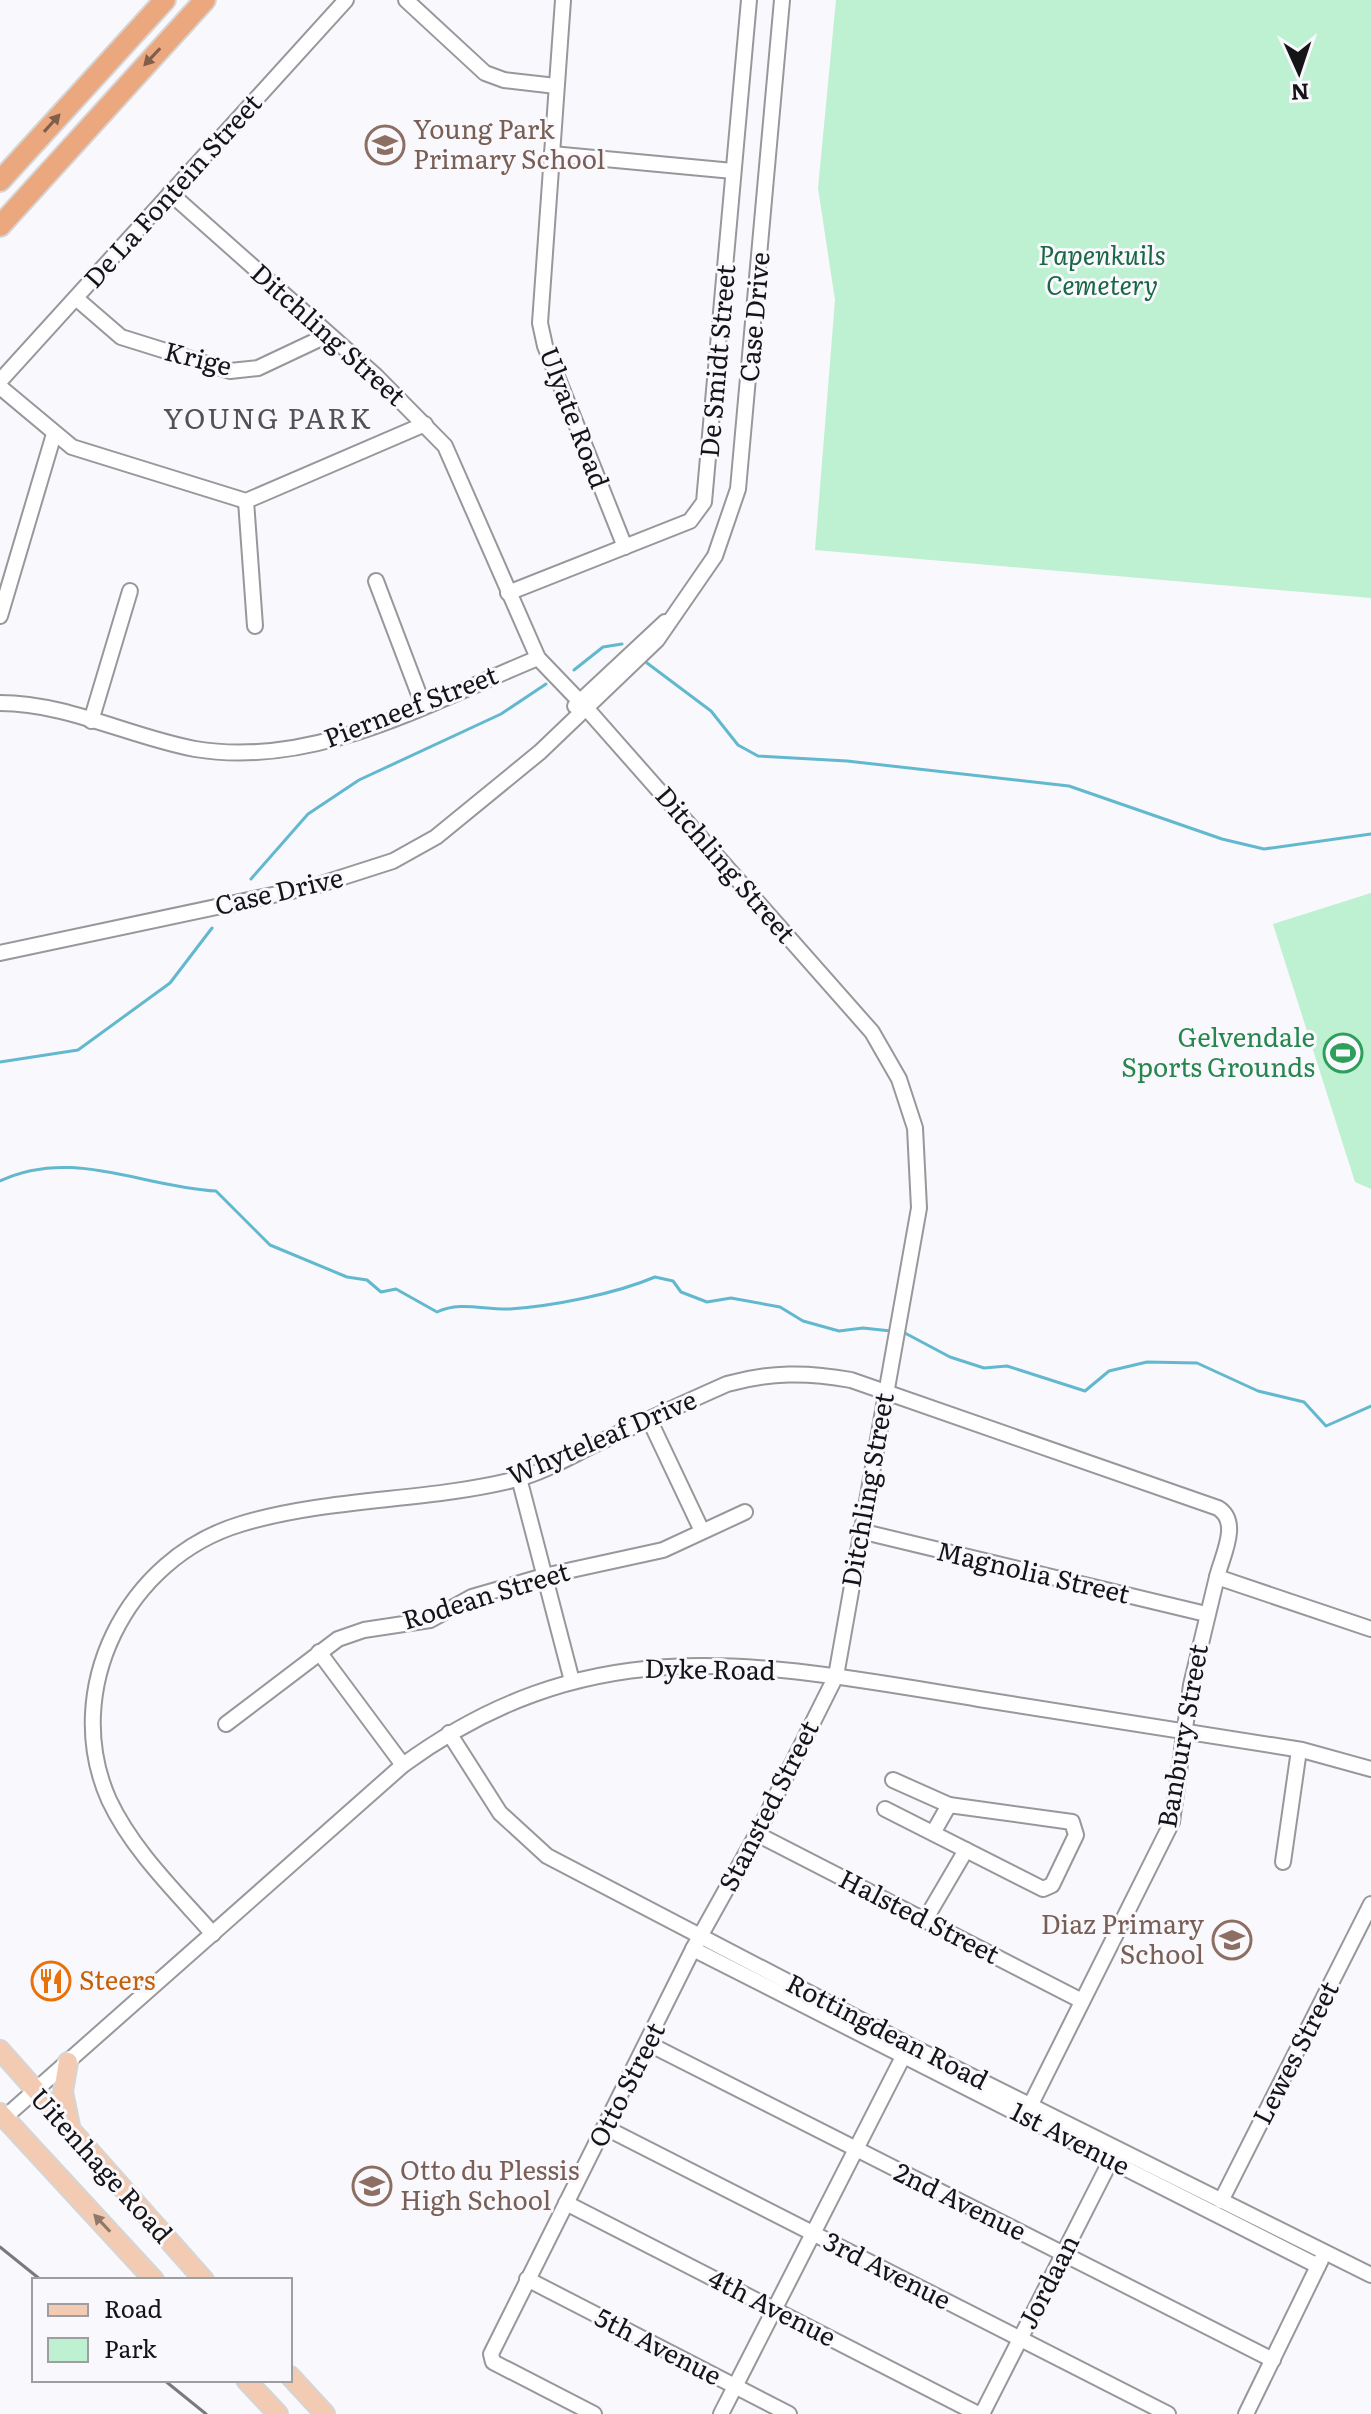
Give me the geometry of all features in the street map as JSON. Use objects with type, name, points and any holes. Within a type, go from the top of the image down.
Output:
[{"type":"highway","points":[[0,181],[165,0]]},
{"type":"highway","points":[[0,226],[205,0]]},
{"type":"main road","name":"Uitenhage Road","points":[[0,2050],[202,2278]]},
{"type":"main road","points":[[68,2062],[63,2092],[72,2133]]},
{"type":"main road","name":"Uitenhage Road","points":[[2,2115],[152,2278]]},
{"type":"main road","points":[[292,2378],[325,2414]]},
{"type":"main road","points":[[248,2382],[278,2414]]},
{"type":"street","name":"De La Fontein Street","points":[[0,381],[346,0]]},
{"type":"street","points":[[406,0],[485,73],[504,80],[556,86]]},
{"type":"street","name":"Ulyate Road","points":[[563,0],[564,30],[556,86],[539,303],[542,336],[625,547]]},
{"type":"street","name":"De Smidt Street","points":[[508,593],[690,521],[701,509],[707,491],[749,0]]},
{"type":"street","name":"Case Drive","points":[[0,953],[315,886],[393,861],[457,821],[526,761],[534,746],[583,705],[648,634],[672,617],[715,556],[738,489],[782,0]]},
{"type":"street","points":[[552,154],[733,171]]},
{"type":"street","name":"Ditchling Street","points":[[170,193],[425,424],[445,446],[538,658],[872,1032],[899,1079],[915,1128],[920,1181],[916,1233],[893,1346],[836,1676]]},
{"type":"street","name":"Krige","points":[[77,299],[121,337],[230,371],[258,368],[328,335]]},
{"type":"street","points":[[0,387],[54,434],[77,448],[246,501],[425,424]]},
{"type":"street","points":[[0,616],[54,434]]},
{"type":"street","points":[[246,501],[255,626]]},
{"type":"street","points":[[376,581],[423,705]]},
{"type":"street","points":[[91,721],[130,591]]},
{"type":"street","name":"Pierneef Street","points":[[0,703],[29,704],[199,749],[266,752],[349,735],[538,658]]},
{"type":"street","name":"Whyteleaf Drive","points":[[213,1934],[131,1839],[110,1800],[97,1761],[91,1716],[103,1656],[124,1613],[149,1581],[181,1553],[241,1524],[519,1478],[727,1384],[770,1375],[813,1373],[885,1392],[1222,1510],[1230,1529],[1217,1577]]},
{"type":"street","points":[[649,1419],[702,1531]]},
{"type":"street","points":[[519,1478],[572,1681]]},
{"type":"street","name":"Rodean Street","points":[[226,1724],[319,1652],[351,1634],[430,1620],[472,1597],[544,1576],[663,1550],[745,1512]]},
{"type":"street","name":"Magnolia Street","points":[[860,1531],[1206,1614]]},
{"type":"street","points":[[1217,1577],[1371,1629]]},
{"type":"street","name":"Banbury Street","points":[[1030,2106],[1167,1835],[1176,1810],[1191,1685],[1217,1577]]},
{"type":"street","points":[[319,1652],[403,1765]]},
{"type":"street","name":"Dyke Road","points":[[2,2115],[35,2092],[403,1765],[449,1733],[521,1697],[572,1681],[630,1668],[704,1664],[836,1676],[1299,1750],[1371,1769]]},
{"type":"street","name":"Stansted Street","points":[[701,1935],[757,1834],[836,1676]]},
{"type":"street","name":"Rottingdean Road","points":[[449,1733],[500,1813],[527,1840],[561,1863],[701,1935],[906,2051],[1030,2106],[1113,2154],[1221,2201],[1371,2275]]},
{"type":"street","points":[[1283,1862],[1299,1750]]},
{"type":"street","points":[[885,1809],[1046,1890],[1052,1885],[1076,1830],[1067,1821],[949,1805],[893,1780]]},
{"type":"street","points":[[933,1833],[949,1805]]},
{"type":"street","name":"Halsted Street","points":[[757,1834],[1082,2001]]},
{"type":"street","points":[[925,1920],[966,1850]]},
{"type":"street","name":"Lewes Street","points":[[1221,2201],[1371,1904]]},
{"type":"street","name":"Otto Street","points":[[594,2414],[493,2362],[491,2354],[701,1935]]},
{"type":"street","name":"1st Avenue","points":[[693,1949],[1113,2154],[1318,2266]]},
{"type":"street","name":"2nd Avenue","points":[[647,2043],[1273,2360]]},
{"type":"street","points":[[721,2414],[906,2051]]},
{"type":"street","name":"3rd Avenue","points":[[606,2128],[1168,2414]]},
{"type":"street","name":"Jordaan","points":[[980,2414],[1113,2154]]},
{"type":"street","name":"4th Avenue","points":[[566,2203],[980,2414]]},
{"type":"street","points":[[1246,2414],[1326,2253]]},
{"type":"street","name":"5th Avenue","points":[[527,2279],[789,2414]]},
{"type":"green space","name":"Papenkuils Cemetery","points":[[836,0],[1371,0],[1371,598],[815,550],[835,300],[818,188]]},
{"type":"green space","name":"Gelvendale Sports Grounds","points":[[1371,893],[1371,1189],[1355,1182],[1273,924]]},
{"type":"waterway","points":[[574,670],[603,647],[622,644]]},
{"type":"waterway","points":[[647,663],[711,711],[738,745],[758,756],[847,761],[1069,786],[1222,839],[1264,849],[1371,834]]},
{"type":"waterway","points":[[251,879],[308,814],[359,780],[501,714],[546,684]]},
{"type":"waterway","points":[[0,1062],[78,1050],[170,983],[212,928]]},
{"type":"waterway","points":[[0,1181],[27,1172],[80,1168],[216,1191],[270,1245],[347,1277],[367,1280],[381,1292],[396,1289],[437,1312],[455,1307],[510,1309],[545,1305],[603,1294],[655,1277],[673,1281],[681,1292],[707,1302],[731,1298],[780,1307],[803,1321],[839,1331],[863,1328],[891,1331]]},
{"type":"waterway","points":[[903,1332],[950,1357],[984,1368],[1007,1366],[1085,1391],[1109,1371],[1147,1362],[1197,1363],[1258,1391],[1304,1402],[1326,1426],[1371,1406]]},
{"type":"railway","points":[[0,2247],[39,2278]]},
{"type":"railway","points":[[166,2382],[206,2414]]},
{"type":"place","name":"Young Park Primary School","points":[[385,145]]},
{"type":"place","name":"Gelvendale Sports Grounds","points":[[1343,1053]]},
{"type":"place","name":"Diaz Primary School","points":[[1232,1940]]},
{"type":"place","name":"Steers","points":[[51,1981]]},
{"type":"place","name":"Otto du Plessis High School","points":[[372,2186]]},
{"type":"district","name":"YOUNG PARK","points":[[268,419]]}]
